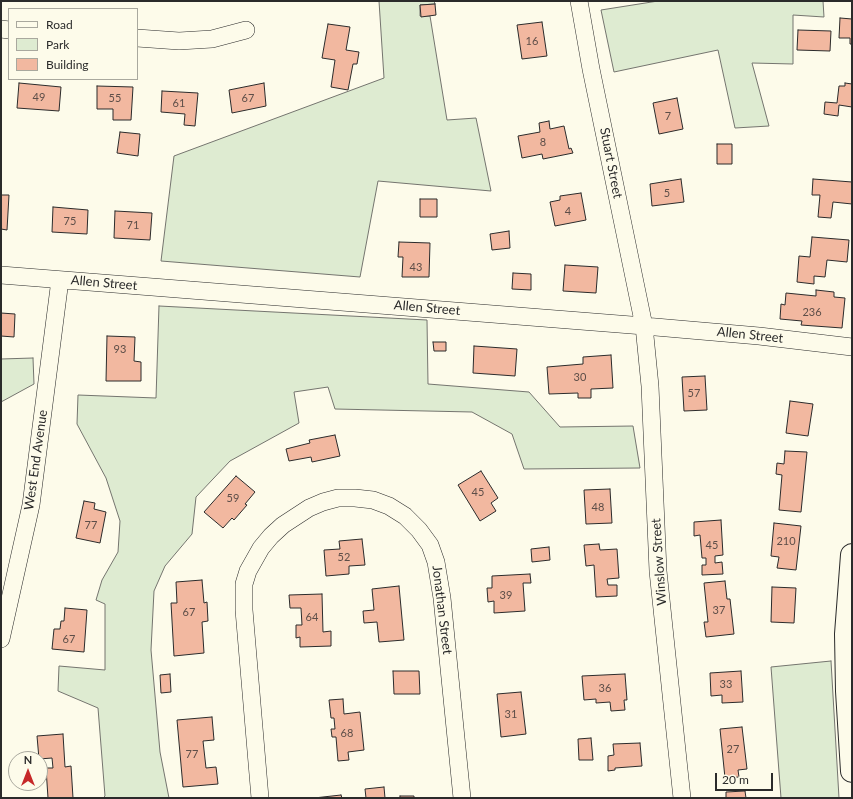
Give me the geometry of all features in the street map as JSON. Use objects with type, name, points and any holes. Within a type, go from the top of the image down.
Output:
[{"type":"street","name":"Stuart Street","points":[[579,1],[644,326]]},
{"type":"street","points":[[138,38],[179,41],[212,39],[246,30]]},
{"type":"street","name":"Allen Street","points":[[1,275],[644,326],[759,336],[852,347]]},
{"type":"street","name":"West End Avenue","points":[[1,639],[31,506],[60,280]]},
{"type":"street","name":"Winslow Street","points":[[644,326],[650,386],[658,571],[682,798]]},
{"type":"street","name":"Jonathan Street","points":[[260,798],[244,623],[244,584],[248,571],[261,548],[283,525],[309,508],[338,498],[373,500],[389,506],[405,516],[419,530],[430,545],[436,562],[442,598],[462,798]]},
{"type":"street","points":[[852,555],[846,653],[852,771]]},
{"type":"green space","points":[[379,1],[434,1],[435,4],[420,5],[420,16],[430,16],[447,120],[476,118],[491,191],[378,181],[360,277],[161,261],[174,156],[384,78]]},
{"type":"green space","points":[[658,1],[823,1],[824,17],[793,15],[793,64],[752,63],[769,126],[735,128],[718,50],[614,72],[601,10]]},
{"type":"green space","points":[[159,306],[427,320],[428,384],[529,392],[560,427],[633,426],[640,468],[524,469],[512,434],[472,412],[335,409],[328,387],[294,392],[299,423],[230,461],[196,497],[192,534],[165,566],[154,591],[151,650],[160,752],[169,798],[103,798],[105,796],[98,708],[58,691],[59,666],[105,670],[105,604],[96,600],[102,580],[118,552],[120,521],[106,478],[77,424],[78,395],[156,398]]},
{"type":"green space","points":[[33,358],[34,384],[1,402],[1,359]]},
{"type":"green space","points":[[831,661],[839,798],[781,798],[771,667]]},
{"type":"building","points":[[435,4],[436,15],[421,17],[420,5]]},
{"type":"building","points":[[840,18],[852,19],[852,44],[850,44],[850,38],[839,38]]},
{"type":"building","points":[[542,22],[547,56],[522,59],[517,25]]},
{"type":"building","points":[[328,24],[350,27],[346,50],[359,52],[357,64],[353,64],[348,90],[331,87],[335,60],[322,58]]},
{"type":"building","points":[[798,30],[831,31],[830,51],[797,50]]},
{"type":"building","points":[[19,83],[61,87],[59,111],[17,108]]},
{"type":"building","points":[[264,83],[266,106],[232,113],[229,90]]},
{"type":"building","points":[[845,83],[852,84],[852,107],[839,105],[838,116],[824,114],[825,102],[837,103],[839,86],[845,86]]},
{"type":"building","points":[[97,86],[133,87],[131,120],[113,120],[113,109],[97,109]]},
{"type":"building","points":[[162,91],[198,93],[195,126],[184,125],[185,114],[161,112]]},
{"type":"building","points":[[677,98],[683,129],[659,134],[653,103]]},
{"type":"building","points":[[549,121],[550,129],[564,126],[569,149],[571,148],[573,153],[543,159],[542,154],[522,158],[518,136],[540,132],[539,123]]},
{"type":"building","points":[[120,132],[140,134],[138,156],[117,153]]},
{"type":"building","points":[[717,144],[732,144],[732,164],[717,164]]},
{"type":"building","points":[[681,179],[684,202],[652,206],[650,184]]},
{"type":"building","points":[[813,179],[852,182],[852,204],[833,202],[831,218],[818,217],[820,195],[812,195]]},
{"type":"building","points":[[581,193],[586,220],[555,226],[550,202],[560,200],[560,196]]},
{"type":"building","points":[[1,195],[9,195],[7,230],[1,229]]},
{"type":"building","points":[[420,199],[437,199],[437,217],[420,217]]},
{"type":"building","points":[[53,207],[88,210],[87,234],[52,232]]},
{"type":"building","points":[[115,211],[152,213],[150,240],[114,238]]},
{"type":"building","points":[[509,231],[510,248],[492,250],[490,234]]},
{"type":"building","points":[[812,237],[849,240],[847,262],[827,260],[825,277],[814,276],[814,284],[797,282],[799,256],[810,257]]},
{"type":"building","points":[[399,242],[430,243],[429,277],[402,277],[403,257],[398,257]]},
{"type":"building","points":[[565,265],[598,267],[596,293],[563,291]]},
{"type":"building","points":[[513,273],[531,274],[531,290],[512,289]]},
{"type":"building","points":[[816,290],[834,292],[834,297],[845,298],[842,328],[801,325],[802,321],[780,319],[781,304],[785,305],[786,293],[816,296]]},
{"type":"building","points":[[1,313],[15,314],[14,337],[1,336]]},
{"type":"building","points":[[107,336],[135,337],[134,361],[141,362],[141,381],[106,381]]},
{"type":"building","points":[[433,342],[446,342],[446,351],[434,351]]},
{"type":"building","points":[[474,346],[517,349],[515,376],[473,373]]},
{"type":"building","points":[[611,355],[613,388],[591,389],[591,398],[578,398],[578,393],[549,394],[547,367],[583,364],[583,357]]},
{"type":"building","points":[[705,376],[707,410],[684,411],[682,377]]},
{"type":"building","points":[[790,401],[813,404],[808,436],[786,433]]},
{"type":"building","points":[[335,435],[340,456],[312,462],[311,457],[289,461],[286,449],[310,443],[309,440]]},
{"type":"building","points":[[785,451],[807,452],[801,512],[779,510],[782,475],[776,474],[777,463],[784,464]]},
{"type":"building","points":[[481,471],[498,498],[491,503],[496,511],[480,521],[458,485]]},
{"type":"building","points":[[236,476],[255,492],[245,504],[247,505],[234,520],[232,518],[223,528],[204,512]]},
{"type":"building","points":[[610,489],[612,523],[586,524],[584,490]]},
{"type":"building","points":[[84,501],[95,503],[94,509],[106,512],[100,543],[76,538]]},
{"type":"building","points":[[721,520],[723,555],[715,556],[715,563],[722,562],[723,574],[702,575],[702,565],[706,565],[706,558],[702,558],[700,535],[694,536],[694,522]]},
{"type":"building","points":[[774,523],[801,526],[796,570],[777,568],[779,557],[771,556]]},
{"type":"building","points":[[362,539],[365,565],[349,566],[349,574],[326,576],[324,550],[340,549],[339,541]]},
{"type":"building","points":[[599,544],[600,550],[617,549],[619,578],[607,579],[608,585],[617,585],[617,596],[596,597],[594,565],[586,566],[584,545]]},
{"type":"building","points":[[549,547],[550,560],[532,562],[531,549]]},
{"type":"building","points":[[530,574],[531,583],[523,583],[525,611],[494,613],[494,601],[488,602],[487,588],[492,588],[492,576]]},
{"type":"building","points":[[202,580],[204,603],[207,602],[208,621],[202,622],[204,653],[174,656],[171,603],[177,603],[176,582]]},
{"type":"building","points":[[725,581],[727,599],[730,599],[734,634],[706,637],[704,622],[708,622],[704,583]]},
{"type":"building","points":[[399,586],[404,640],[379,642],[377,622],[364,623],[363,611],[374,610],[372,589]]},
{"type":"building","points":[[772,587],[796,588],[794,623],[771,622]]},
{"type":"building","points":[[322,594],[323,632],[331,631],[331,646],[300,647],[300,637],[296,638],[296,625],[302,625],[301,608],[290,608],[289,595]]},
{"type":"building","points":[[65,608],[87,610],[84,652],[52,649],[54,629],[60,629],[61,621],[64,621]]},
{"type":"building","points":[[393,671],[419,671],[420,694],[394,694]]},
{"type":"building","points":[[741,671],[743,702],[722,703],[722,695],[711,696],[710,673]]},
{"type":"building","points":[[170,674],[171,692],[161,693],[160,675]]},
{"type":"building","points":[[625,674],[627,700],[624,700],[625,710],[611,711],[610,702],[596,703],[596,699],[584,700],[582,676]]},
{"type":"building","points":[[521,692],[526,734],[501,737],[497,694]]},
{"type":"building","points":[[343,699],[344,714],[360,712],[364,750],[348,752],[349,760],[338,761],[336,737],[332,737],[331,729],[335,729],[334,718],[331,718],[329,700]]},
{"type":"building","points":[[212,717],[214,740],[203,741],[206,768],[216,767],[218,784],[183,787],[177,720]]},
{"type":"building","points":[[742,727],[747,769],[738,770],[739,777],[725,778],[720,729]]},
{"type":"building","points":[[63,734],[65,767],[71,766],[73,798],[48,798],[48,768],[53,768],[52,758],[48,758],[48,751],[38,751],[37,736]]},
{"type":"building","points":[[591,738],[593,760],[579,760],[578,739]]},
{"type":"building","points":[[640,743],[642,766],[615,768],[615,770],[608,771],[608,756],[614,755],[613,744]]},
{"type":"building","points":[[384,787],[385,798],[366,798],[365,789]]},
{"type":"building","points":[[745,791],[746,798],[726,798],[726,792]]},
{"type":"building","points":[[341,795],[342,798],[314,798]]},
{"type":"building","points":[[400,796],[414,796],[414,798],[400,798]]}]
